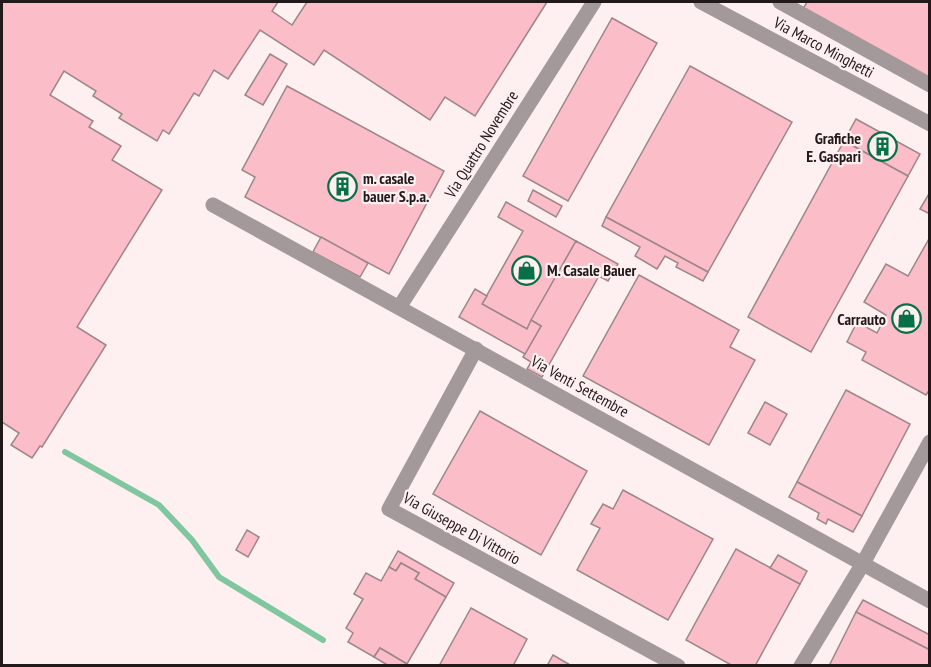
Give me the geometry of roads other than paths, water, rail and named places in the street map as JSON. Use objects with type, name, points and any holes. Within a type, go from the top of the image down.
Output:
[{"type":"street","name":"Via Quattro Novembre","points":[[400,306],[594,2]]},
{"type":"street","name":"Via Marco Minghetti","points":[[701,2],[928,119]]},
{"type":"street","points":[[780,2],[930,85]]},
{"type":"street","name":"Via Venti Settembre","points":[[213,205],[400,306],[930,601]]},
{"type":"street","name":"Via Giuseppe Di Vittorio","points":[[476,348],[389,509],[678,666]]},
{"type":"street","points":[[801,666],[862,565],[930,442]]},
{"type":"waterway","points":[[65,452],[159,505],[192,540],[219,577],[323,640]]},
{"type":"place","name":"Grafiche E. Gaspari","points":[[882,147]]},
{"type":"place","name":"m. casale bauer S.p.a.","points":[[342,187]]},
{"type":"place","name":"M. Casale Bauer","points":[[526,270]]},
{"type":"place","name":"Carrauto","points":[[907,319]]}]
